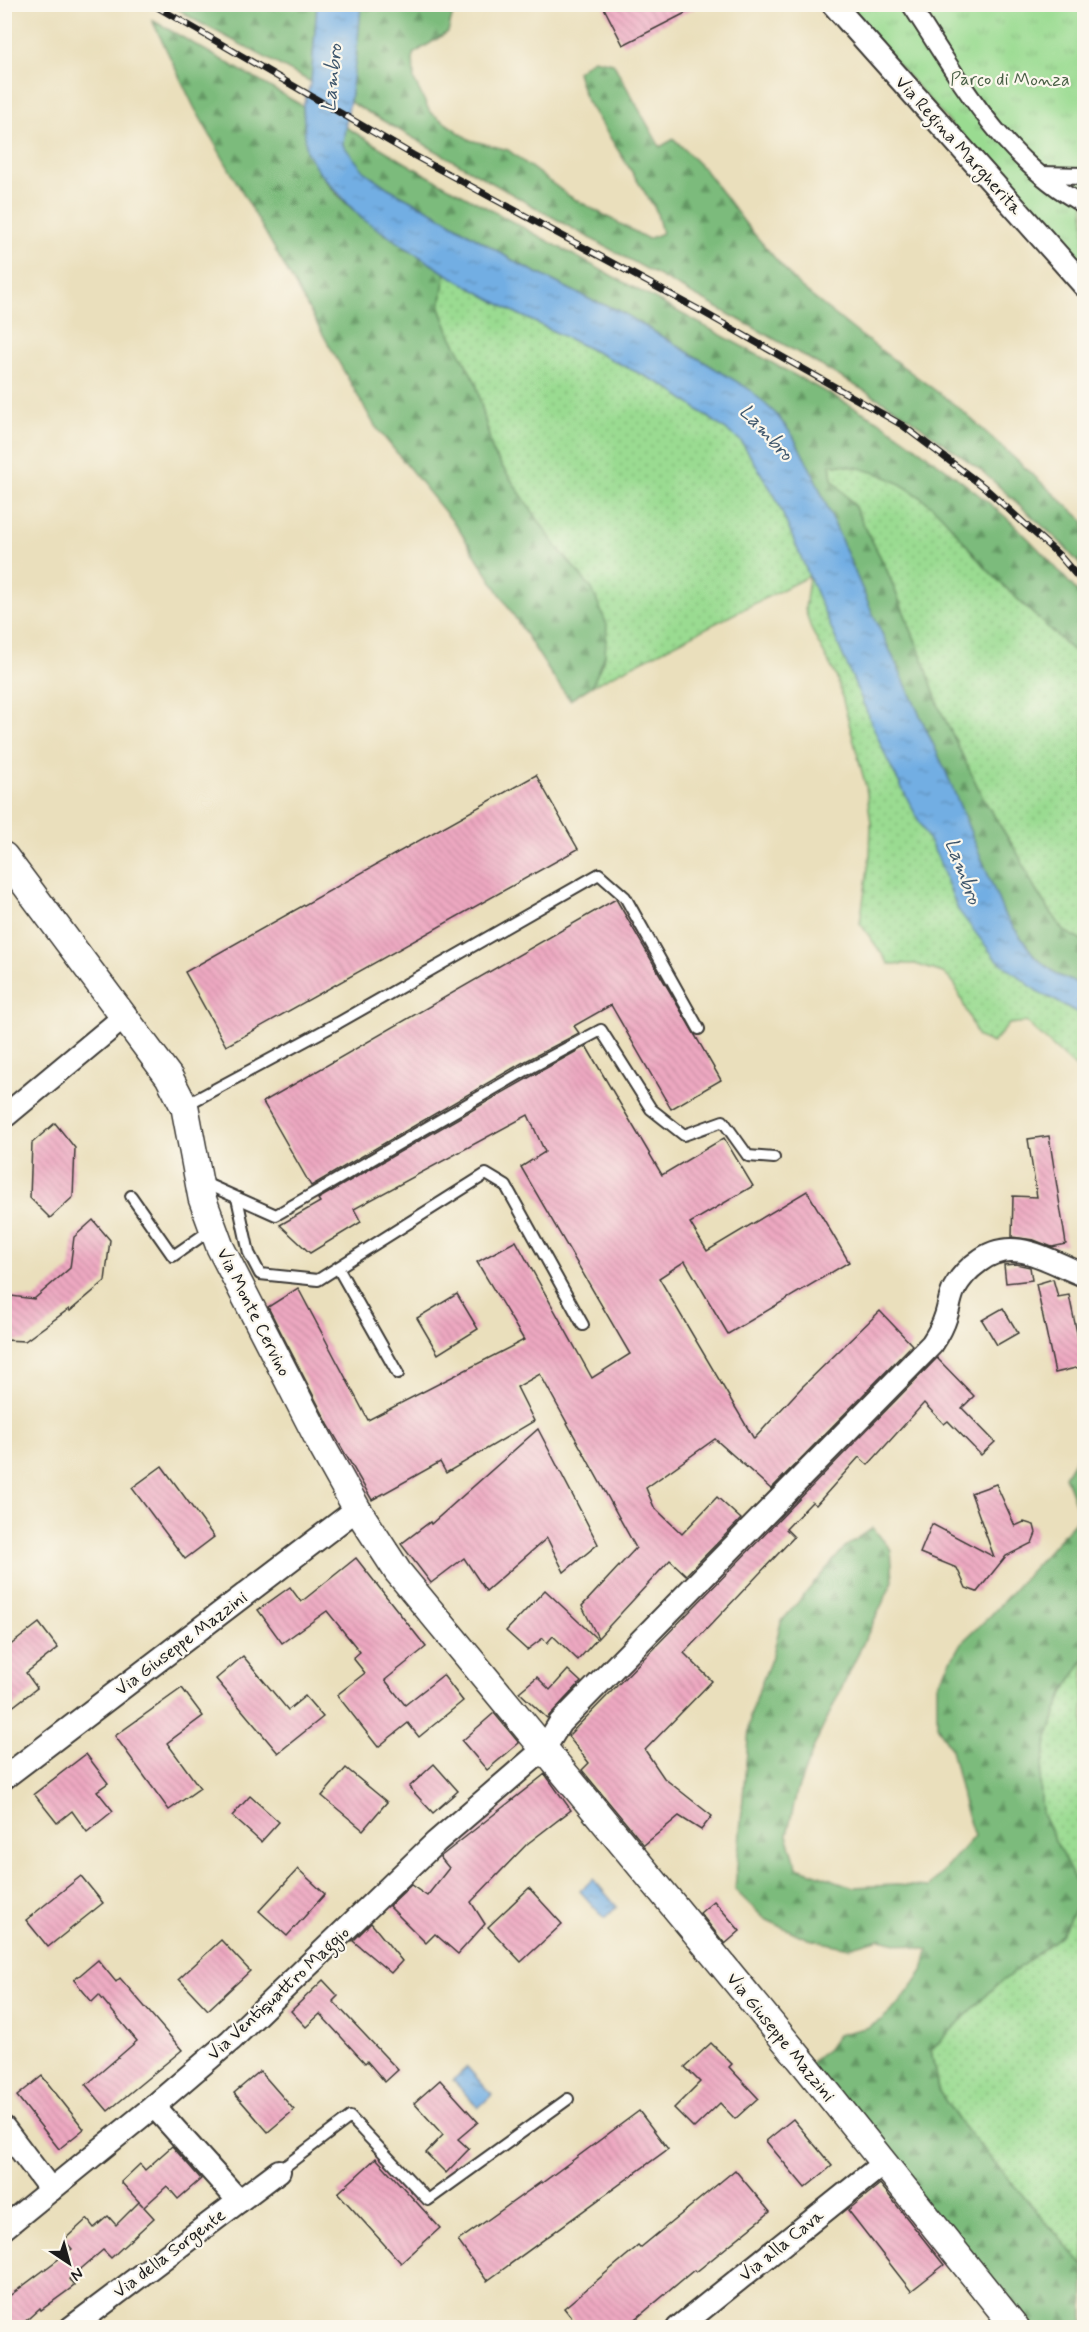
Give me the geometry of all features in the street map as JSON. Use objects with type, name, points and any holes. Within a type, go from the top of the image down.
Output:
[{"type":"street","name":"Via Regina Margherita","points":[[833,4],[1084,285]]},
{"type":"street","points":[[910,4],[959,82],[1020,158],[1041,176],[1084,205]]},
{"type":"street","points":[[1041,176],[1084,176]]},
{"type":"street","name":"Via Monte Cervino","points":[[4,856],[169,1077],[184,1107],[199,1180],[220,1247],[312,1427],[357,1509],[398,1572],[544,1749]]},
{"type":"street","points":[[4,1117],[124,1017]]},
{"type":"street","name":"Via Ventiquattro Maggio","points":[[4,2228],[231,2040],[436,1842],[544,1749],[560,1723],[932,1344],[946,1317],[953,1292],[962,1276],[975,1264],[987,1255],[1001,1250],[1019,1249],[1084,1275]]},
{"type":"street","name":"Via Giuseppe Mazzini","points":[[4,1778],[357,1509]]},
{"type":"street","name":"Via Giuseppe Mazzini","points":[[544,1749],[884,2163],[1016,2328]]},
{"type":"street","name":"Via della Sorgente","points":[[154,2106],[239,2201]]},
{"type":"street","points":[[4,2128],[51,2190]]},
{"type":"street","name":"Via alla Cava","points":[[678,2328],[884,2163]]},
{"type":"street","name":"Via della Sorgente","points":[[71,2328],[279,2170]]},
{"type":"lane","points":[[184,1107],[338,1023],[599,874],[625,897],[699,1029]]},
{"type":"lane","points":[[199,1180],[276,1215],[526,1070],[601,1030],[651,1109],[684,1135],[723,1121],[748,1156],[774,1158]]},
{"type":"lane","points":[[237,1198],[249,1253],[260,1274],[318,1280],[486,1174],[506,1186],[583,1325]]},
{"type":"lane","points":[[132,1196],[173,1256],[213,1229]]},
{"type":"lane","points":[[338,1268],[398,1374]]},
{"type":"lane","points":[[279,2170],[350,2117],[428,2200],[568,2099]]},
{"type":"green space","points":[[172,5],[317,5],[311,82],[193,19]]},
{"type":"green space","points":[[361,5],[455,5],[448,32],[413,54],[414,80],[430,112],[470,140],[508,150],[569,196],[648,239],[662,233],[656,210],[585,98],[577,72],[593,59],[613,63],[660,147],[674,139],[704,169],[748,227],[799,286],[959,408],[1084,521],[1084,569],[1059,541],[983,472],[898,410],[350,102]]},
{"type":"green space","name":"Parco di Monza","points":[[845,5],[1084,5],[1084,274]]},
{"type":"green space","points":[[152,20],[303,106],[313,158],[331,187],[344,202],[377,228],[445,273],[440,308],[450,334],[476,383],[493,453],[555,545],[592,589],[607,625],[605,655],[592,686],[570,700],[458,528],[375,426],[194,107]]},
{"type":"green space","points":[[344,126],[421,172],[879,421],[1001,513],[1084,599],[1084,663],[984,566],[949,524],[925,501],[901,484],[874,472],[830,464],[832,479],[853,504],[886,568],[924,662],[939,707],[984,800],[1018,854],[1036,891],[1064,931],[1084,942],[1084,986],[1059,976],[1035,957],[1004,914],[946,772],[872,612],[813,474],[793,436],[776,414],[713,367],[618,310],[591,300],[517,263],[435,213],[388,188],[364,171],[350,156],[343,146]]},
{"type":"green space","points":[[445,273],[510,310],[665,386],[741,441],[775,496],[887,759],[938,858],[958,910],[1037,991],[1084,1016],[1084,1075],[1026,1022],[1009,1024],[993,1043],[978,1037],[954,983],[943,973],[915,964],[889,964],[860,923],[870,855],[871,823],[866,787],[837,678],[811,629],[805,609],[809,576],[592,686],[605,655],[592,589],[555,545],[493,453],[476,383],[450,334],[440,308]]},
{"type":"green space","points":[[830,464],[874,472],[901,484],[925,500],[937,510],[984,566],[1084,663],[1084,942],[1064,931],[1036,891],[1018,854],[984,800],[939,707],[924,662],[886,568],[853,504],[832,479]]},
{"type":"green space","points":[[1084,1445],[1084,1659],[1063,1693],[1047,1741],[1040,1781],[1042,1814],[1082,1895],[1061,1935],[996,1986],[931,2050],[938,2090],[961,2124],[1084,2266],[1084,2327],[1016,2327],[806,2066],[828,2049],[838,2035],[869,2027],[899,2004],[923,1971],[928,1950],[880,1939],[849,1948],[808,1939],[765,1919],[735,1890],[750,1717],[773,1654],[781,1622],[845,1547],[873,1528],[891,1550],[893,1581],[816,1742],[797,1791],[787,1835],[797,1867],[853,1887],[896,1885],[929,1887],[974,1836],[965,1809],[951,1749],[937,1725],[937,1685],[961,1643],[991,1615],[1080,1516],[1065,1476]]},
{"type":"green space","points":[[1084,1659],[1084,2266],[961,2124],[938,2090],[931,2049],[996,1986],[1061,1935],[1082,1895],[1042,1814],[1040,1781],[1047,1741],[1063,1693]]},
{"type":"water","name":"Lambro","points":[[317,5],[361,5],[343,145],[364,171],[388,188],[435,213],[517,263],[591,300],[618,310],[749,389],[776,414],[793,436],[813,474],[872,612],[946,772],[1004,914],[1035,957],[1059,976],[1084,986],[1084,1016],[1037,991],[995,958],[958,910],[938,858],[887,759],[775,496],[741,441],[665,386],[510,310],[445,273],[361,218],[319,172],[306,151],[303,106],[311,82]]},
{"type":"water","points":[[593,1879],[617,1907],[604,1918],[580,1891]]},
{"type":"water","points":[[467,2067],[492,2095],[478,2108],[453,2080]]},
{"type":"building","points":[[602,4],[703,4],[623,45]]},
{"type":"building","points":[[536,775],[578,849],[226,1046],[185,972]]},
{"type":"building","points":[[616,899],[721,1080],[671,1109],[611,1005],[574,1026],[579,1033],[522,1063],[311,1186],[263,1102]]},
{"type":"building","points":[[586,1046],[662,1175],[724,1138],[753,1186],[690,1223],[707,1251],[807,1191],[849,1262],[728,1334],[685,1261],[659,1278],[754,1439],[802,1387],[880,1311],[912,1345],[771,1489],[715,1439],[646,1488],[654,1507],[682,1534],[717,1497],[741,1519],[686,1575],[670,1560],[598,1638],[582,1606],[636,1548],[540,1374],[517,1387],[534,1421],[446,1473],[440,1462],[372,1500],[329,1426],[268,1307],[298,1288],[368,1420],[524,1340],[477,1262],[516,1241],[592,1378],[630,1354],[521,1167],[545,1152],[528,1115],[354,1209],[361,1222],[310,1253],[280,1225],[320,1202],[318,1199]]},
{"type":"building","points":[[55,1123],[75,1148],[73,1197],[50,1218],[30,1198],[32,1143]]},
{"type":"building","points":[[1049,1136],[1066,1244],[1052,1247],[1034,1240],[1012,1237],[1013,1196],[1037,1197],[1028,1139]]},
{"type":"building","points":[[93,1220],[110,1240],[105,1281],[70,1311],[69,1309],[25,1341],[4,1340],[4,1295],[34,1299],[70,1268],[74,1237]]},
{"type":"building","points":[[1016,1264],[1030,1267],[1032,1280],[1006,1283],[1004,1265]]},
{"type":"building","points":[[1053,1279],[1058,1297],[1069,1295],[1084,1366],[1055,1373],[1036,1284]]},
{"type":"building","points":[[457,1294],[478,1329],[438,1354],[417,1318]]},
{"type":"building","points":[[1003,1308],[1018,1333],[997,1345],[982,1320]]},
{"type":"building","points":[[937,1358],[974,1396],[962,1408],[995,1442],[981,1455],[948,1421],[944,1424],[924,1403],[868,1465],[859,1457],[816,1505],[812,1502],[786,1529],[794,1537],[684,1653],[712,1681],[645,1750],[664,1778],[712,1816],[701,1830],[679,1816],[644,1845],[582,1770],[589,1763],[568,1736]]},
{"type":"building","points":[[538,1429],[598,1544],[564,1572],[547,1538],[486,1591],[464,1558],[431,1583],[401,1544],[430,1522],[431,1524]]},
{"type":"building","points":[[162,1466],[214,1537],[185,1559],[132,1488]]},
{"type":"building","points":[[996,1484],[1015,1526],[1024,1522],[1034,1525],[1036,1533],[1032,1543],[1006,1556],[977,1592],[966,1588],[957,1568],[920,1553],[932,1524],[994,1557],[971,1493]]},
{"type":"building","points":[[356,1558],[426,1647],[385,1680],[405,1705],[443,1675],[463,1701],[419,1737],[408,1723],[378,1747],[337,1695],[365,1673],[353,1658],[360,1652],[327,1611],[282,1643],[258,1610],[290,1587],[301,1602]]},
{"type":"building","points":[[545,1590],[597,1639],[578,1660],[553,1636],[547,1643],[543,1638],[527,1650],[506,1631]]},
{"type":"building","points":[[39,1623],[58,1648],[26,1673],[37,1688],[11,1708],[4,1700],[4,1650]]},
{"type":"building","points":[[243,1656],[288,1710],[305,1696],[323,1717],[278,1753],[216,1679]]},
{"type":"building","points":[[568,1670],[581,1682],[547,1718],[519,1692],[537,1677],[550,1690]]},
{"type":"building","points":[[182,1688],[203,1716],[167,1743],[200,1788],[169,1810],[115,1736]]},
{"type":"building","points":[[494,1713],[519,1743],[487,1770],[462,1741]]},
{"type":"building","points":[[86,1754],[108,1783],[97,1791],[113,1811],[87,1832],[72,1811],[57,1823],[34,1794]]},
{"type":"building","points":[[434,1764],[458,1791],[433,1813],[409,1787]]},
{"type":"building","points":[[346,1768],[387,1802],[363,1830],[322,1796]]},
{"type":"building","points":[[545,1774],[571,1810],[527,1844],[471,1902],[485,1924],[458,1954],[435,1934],[426,1943],[389,1906],[411,1885],[427,1896],[449,1868],[440,1857]]},
{"type":"building","points":[[250,1796],[279,1822],[261,1842],[232,1816]]},
{"type":"building","points":[[298,1869],[325,1894],[287,1936],[259,1911]]},
{"type":"building","points":[[81,1876],[103,1903],[48,1947],[26,1920]]},
{"type":"building","points":[[529,1888],[562,1924],[521,1962],[488,1927]]},
{"type":"building","points":[[714,1901],[740,1931],[725,1944],[700,1913]]},
{"type":"building","points":[[371,1923],[402,1961],[391,1973],[353,1941]]},
{"type":"building","points":[[221,1940],[250,1971],[208,2010],[179,1979]]},
{"type":"building","points":[[98,1960],[116,1982],[120,1978],[182,2050],[108,2111],[86,2085],[137,2041],[99,1995],[92,2002],[74,1980]]},
{"type":"building","points":[[323,1980],[338,1996],[333,2001],[398,2070],[385,2082],[320,2014],[306,2027],[291,2011]]},
{"type":"building","points":[[711,2043],[732,2064],[729,2067],[758,2098],[735,2119],[720,2103],[694,2128],[674,2108],[700,2082],[685,2067]]},
{"type":"building","points":[[260,2071],[294,2110],[268,2132],[234,2093]]},
{"type":"building","points":[[42,2076],[84,2129],[59,2149],[17,2096]]},
{"type":"building","points":[[440,2080],[478,2122],[458,2139],[469,2149],[446,2173],[426,2153],[443,2135],[414,2103]]},
{"type":"building","points":[[639,2111],[668,2149],[487,2281],[458,2241],[542,2183]]},
{"type":"building","points":[[793,2119],[832,2166],[805,2188],[766,2141]]},
{"type":"building","points":[[172,2146],[201,2179],[178,2199],[167,2186],[144,2207],[154,2218],[111,2258],[103,2250],[69,2279],[74,2286],[41,2310],[40,2308],[18,2328],[4,2328],[4,2300],[72,2249],[64,2240],[87,2219],[94,2228],[108,2216],[116,2225],[139,2202],[143,2206],[121,2182],[140,2164],[145,2170]]},
{"type":"building","points":[[376,2158],[440,2228],[401,2263],[338,2193]]},
{"type":"building","points":[[735,2170],[770,2212],[696,2272],[694,2270],[625,2328],[580,2328],[564,2308]]},
{"type":"building","points":[[880,2184],[944,2265],[911,2291],[848,2210]]},
{"type":"railway","points":[[152,4],[413,155],[701,311],[902,425],[984,487],[1059,555],[1084,584]]}]
